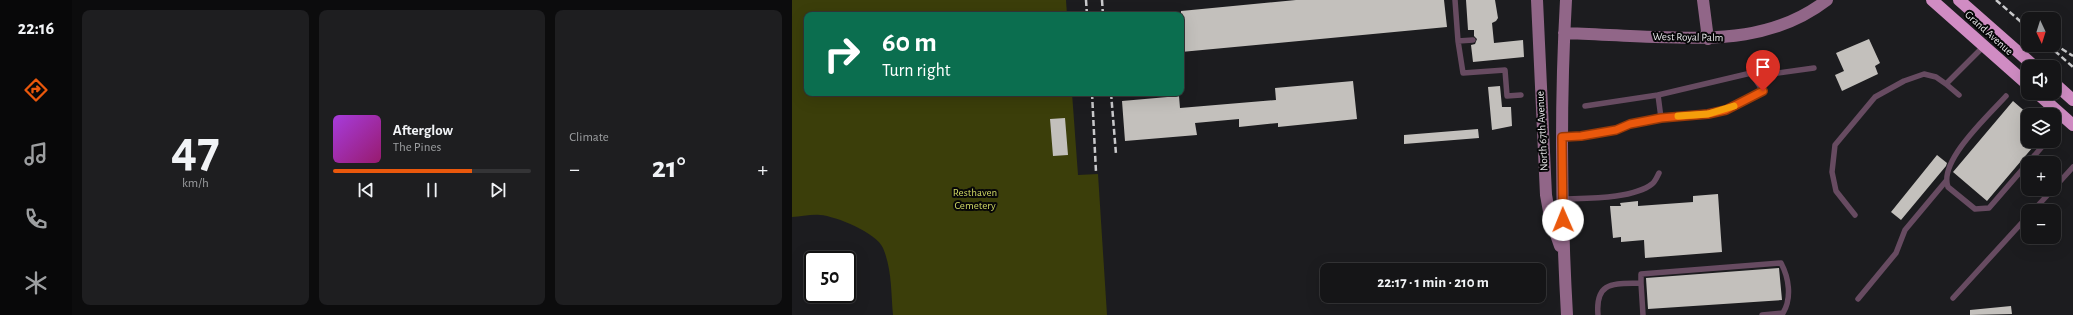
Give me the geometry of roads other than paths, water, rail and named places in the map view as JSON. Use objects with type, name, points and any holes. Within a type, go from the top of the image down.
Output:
[{"type":"highway","name":"Grand Avenue","points":[[1932,0],[2021,79]]},
{"type":"highway","name":"Grand Avenue","points":[[1959,0],[2027,60]]},
{"type":"highway","points":[[2061,89],[2073,100]]},
{"type":"highway","points":[[2047,100],[2071,117]]},
{"type":"main road","name":"North 67th Avenue","points":[[1537,0],[1540,94],[1546,195],[1550,217],[1564,258]]},
{"type":"main road","name":"North 67th Avenue","points":[[1566,0],[1564,33],[1562,200],[1567,315]]},
{"type":"main road","points":[[1703,0],[1708,39]]},
{"type":"main road","name":"West Royal Palm","points":[[1564,33],[1708,39],[1739,36],[1789,23],[1807,14],[1827,0]]},
{"type":"lane","points":[[1455,0],[1462,73],[1504,70],[1507,96],[1521,95]]},
{"type":"lane","points":[[1458,41],[1473,40]]},
{"type":"lane","points":[[1946,84],[1984,46]]},
{"type":"lane","points":[[1763,56],[1770,74],[1814,68]]},
{"type":"lane","points":[[1562,137],[1581,136],[1616,130],[1630,124],[1661,118],[1708,114],[1726,110],[1763,91],[1751,73],[1658,95],[1584,106]]},
{"type":"lane","points":[[1855,215],[1836,191],[1832,172],[1835,145],[1875,97],[1904,81],[1924,74],[1936,77],[1959,95]]},
{"type":"lane","points":[[1658,95],[1661,118]]},
{"type":"lane","points":[[1858,299],[1896,253],[1905,230],[1946,182],[1948,172],[1956,152],[2006,96]]},
{"type":"lane","points":[[1946,182],[1948,187],[1975,209],[1989,208],[2041,148]]},
{"type":"lane","points":[[2061,180],[2073,167]]},
{"type":"lane","points":[[1562,200],[1608,197],[1640,191],[1653,184],[1658,173]]},
{"type":"lane","points":[[2038,204],[2046,196]]},
{"type":"lane","points":[[1952,298],[2021,224]]},
{"type":"lane","points":[[1643,315],[1641,274],[1781,263],[1787,274],[1787,305],[1783,313],[1762,315]]},
{"type":"lane","points":[[1598,315],[1598,306],[1604,288],[1609,284],[1641,283]]},
{"type":"railway","points":[[1086,0],[1087,12]]},
{"type":"railway","points":[[1102,0],[1103,12]]},
{"type":"railway","points":[[1996,0],[2021,22]]},
{"type":"railway","points":[[2061,48],[2073,56]]},
{"type":"railway","points":[[2056,52],[2073,67]]},
{"type":"railway","points":[[1092,96],[1096,172]]},
{"type":"railway","points":[[1111,96],[1116,154]]},
{"type":"park label","name":"Resthaven Cemetery","points":[[975,198]]}]
